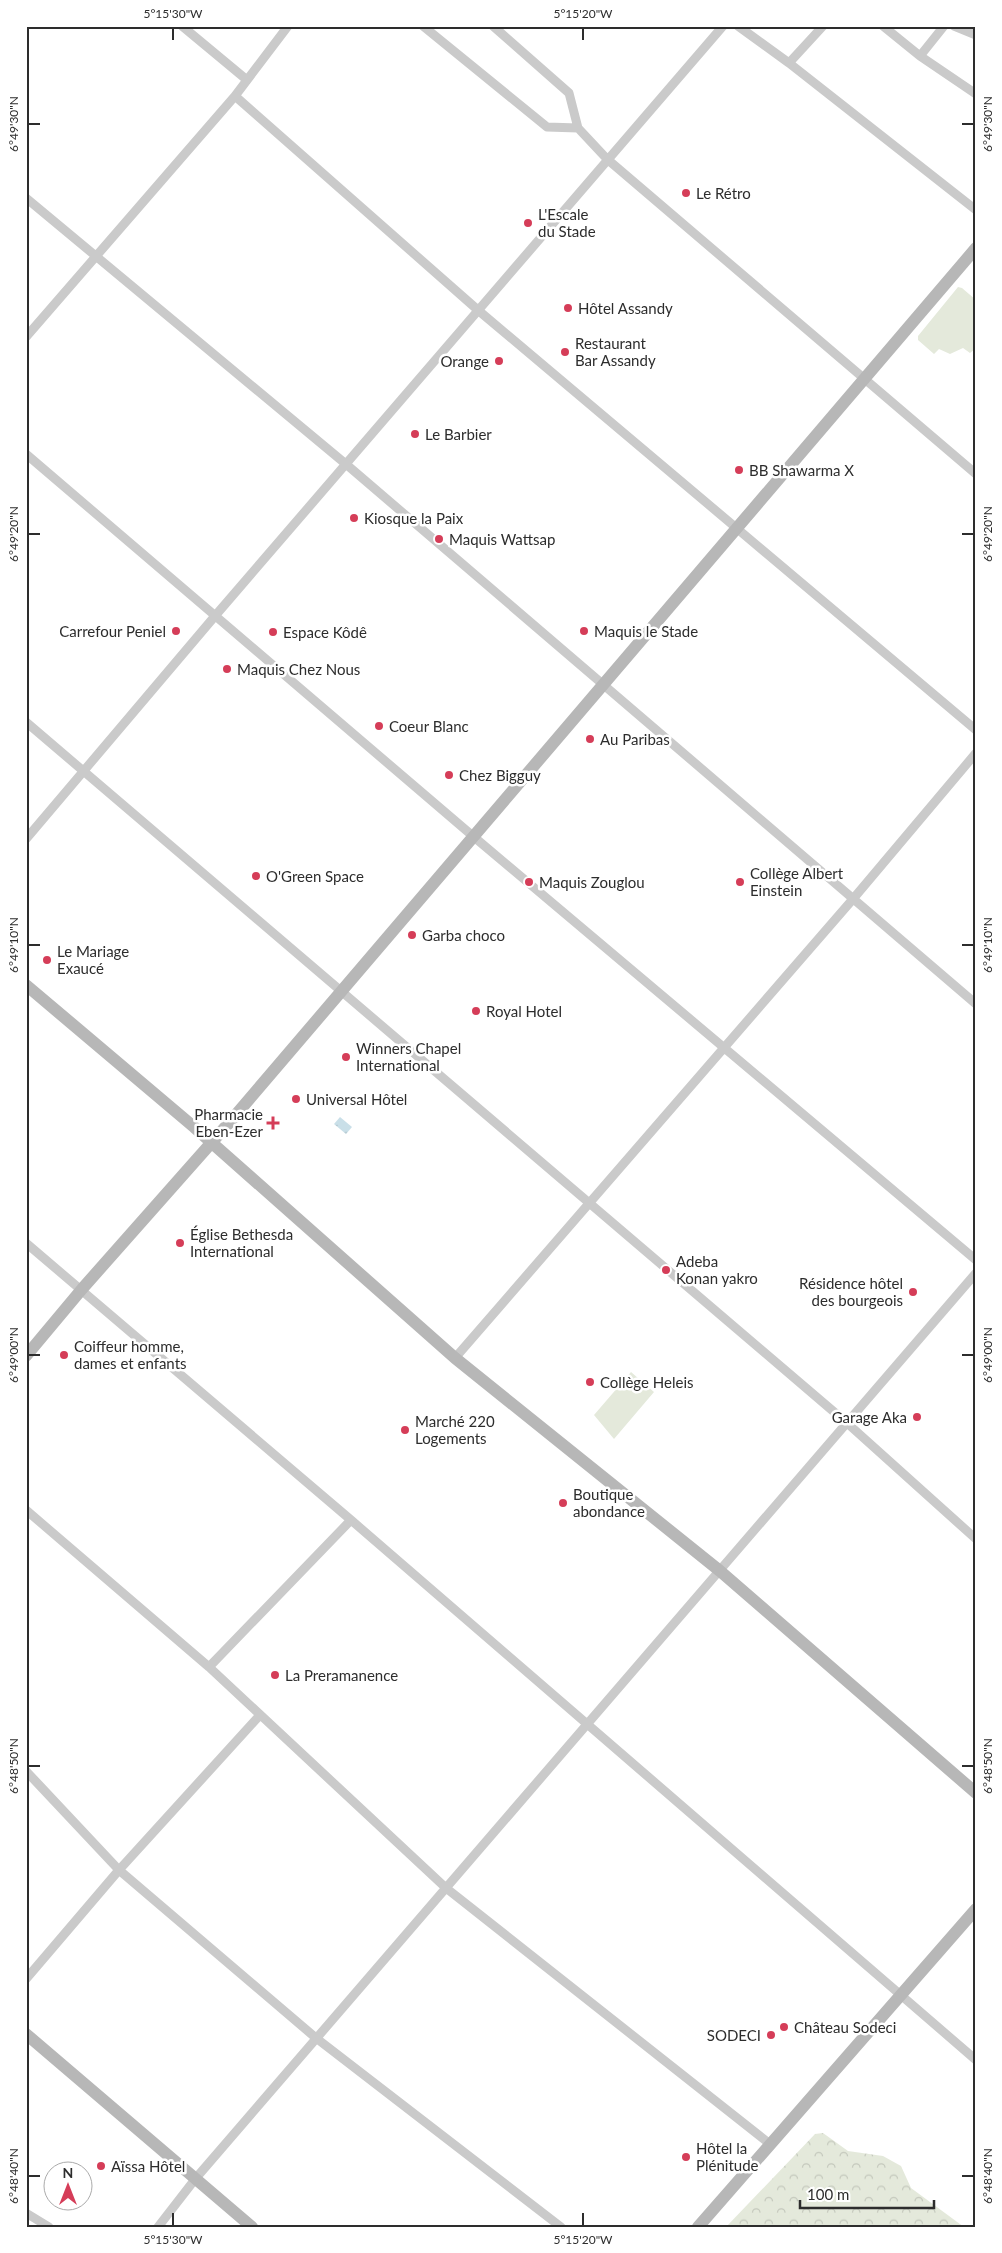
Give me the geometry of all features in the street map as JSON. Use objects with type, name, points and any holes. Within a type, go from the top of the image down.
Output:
[{"type":"street","points":[[182,26],[247,80]]},
{"type":"street","points":[[26,337],[235,96],[288,26]]},
{"type":"street","points":[[423,26],[547,127],[578,128]]},
{"type":"street","points":[[492,26],[569,93],[578,128],[607,159],[976,474]]},
{"type":"street","points":[[26,839],[215,616],[347,465],[607,159],[723,26]]},
{"type":"street","points":[[738,26],[789,63],[976,210]]},
{"type":"street","points":[[789,63],[823,26]]},
{"type":"street","points":[[883,26],[920,56],[976,94]]},
{"type":"street","points":[[920,56],[944,26]]},
{"type":"street","points":[[954,26],[976,35]]},
{"type":"street","points":[[235,96],[479,311],[976,730]]},
{"type":"street","points":[[26,198],[347,465],[976,1004]]},
{"type":"street","points":[[26,1356],[474,837],[602,684],[976,248]]},
{"type":"street","points":[[26,454],[474,837],[976,1260]]},
{"type":"street","points":[[26,722],[847,1423],[976,1540]]},
{"type":"street","points":[[456,1358],[853,899],[976,753]]},
{"type":"street","points":[[26,985],[211,1143],[456,1358],[720,1570],[976,1793]]},
{"type":"street","points":[[26,1243],[351,1520],[976,2060]]},
{"type":"street","points":[[158,2227],[196,2178],[316,2038],[976,1274]]},
{"type":"street","points":[[26,1510],[209,1667],[446,1888],[770,2144]]},
{"type":"street","points":[[209,1667],[351,1520]]},
{"type":"street","points":[[26,1979],[119,1870],[260,1715]]},
{"type":"street","points":[[26,1772],[119,1870],[316,2038],[560,2227]]},
{"type":"street","points":[[698,2227],[976,1908]]},
{"type":"street","points":[[26,2034],[252,2227]]},
{"type":"street","points":[[26,2213],[49,2227]]},
{"type":"green space","points":[[958,287],[962,288],[976,300],[976,348],[970,353],[963,348],[950,354],[939,349],[934,354],[918,340],[918,336]]},
{"type":"green space","points":[[631,1372],[654,1392],[614,1439],[594,1415]]},
{"type":"green space","points":[[823,2133],[848,2151],[883,2156],[901,2166],[911,2188],[964,2227],[726,2227],[815,2134]]},
{"type":"water","points":[[340,1117],[352,1127],[346,1134],[334,1124]]},
{"type":"place","name":"Le Rétro","points":[[686,193]]},
{"type":"place","name":"L'Escale du Stade","points":[[528,223]]},
{"type":"place","name":"Hôtel Assandy","points":[[568,308]]},
{"type":"place","name":"Restaurant Bar Assandy","points":[[565,352]]},
{"type":"place","name":"Orange","points":[[499,361]]},
{"type":"place","name":"Le Barbier","points":[[415,434]]},
{"type":"place","name":"BB Shawarma X","points":[[739,470]]},
{"type":"place","name":"Kiosque la Paix","points":[[354,518]]},
{"type":"place","name":"Maquis Wattsap","points":[[439,539]]},
{"type":"place","name":"Carrefour Peniel","points":[[176,631]]},
{"type":"place","name":"Maquis le Stade","points":[[584,631]]},
{"type":"place","name":"Espace Kôdê","points":[[273,632]]},
{"type":"place","name":"Maquis Chez Nous","points":[[227,669]]},
{"type":"place","name":"Coeur Blanc","points":[[379,726]]},
{"type":"place","name":"Au Paribas","points":[[590,739]]},
{"type":"place","name":"Chez Bigguy","points":[[449,775]]},
{"type":"place","name":"O'Green Space","points":[[256,876]]},
{"type":"place","name":"Maquis Zouglou","points":[[529,882]]},
{"type":"place","name":"Collège Albert Einstein","points":[[740,882]]},
{"type":"place","name":"Garba choco","points":[[412,935]]},
{"type":"place","name":"Le Mariage Exaucé","points":[[47,960]]},
{"type":"place","name":"Royal Hotel","points":[[476,1011]]},
{"type":"place","name":"Winners Chapel International","points":[[346,1057]]},
{"type":"place","name":"Universal Hôtel","points":[[296,1099]]},
{"type":"place","name":"Pharmacie Eben-Ezer","points":[[273,1123]]},
{"type":"place","name":"Église Bethesda International","points":[[180,1243]]},
{"type":"place","name":"Adeba Konan yakro","points":[[666,1270]]},
{"type":"place","name":"Résidence hôtel des bourgeois","points":[[913,1292]]},
{"type":"place","name":"Coiffeur homme, dames et enfants","points":[[64,1355]]},
{"type":"place","name":"Collège Heleis","points":[[590,1382]]},
{"type":"place","name":"Garage Aka","points":[[917,1417]]},
{"type":"place","name":"Marché 220 Logements","points":[[405,1430]]},
{"type":"place","name":"Boutique abondance","points":[[563,1503]]},
{"type":"place","name":"La Preramanence","points":[[275,1675]]},
{"type":"place","name":"Château Sodeci","points":[[784,2027]]},
{"type":"place","name":"SODECI","points":[[771,2035]]},
{"type":"place","name":"Hôtel la Plénitude","points":[[686,2157]]},
{"type":"place","name":"Aïssa Hôtel","points":[[101,2166]]}]
